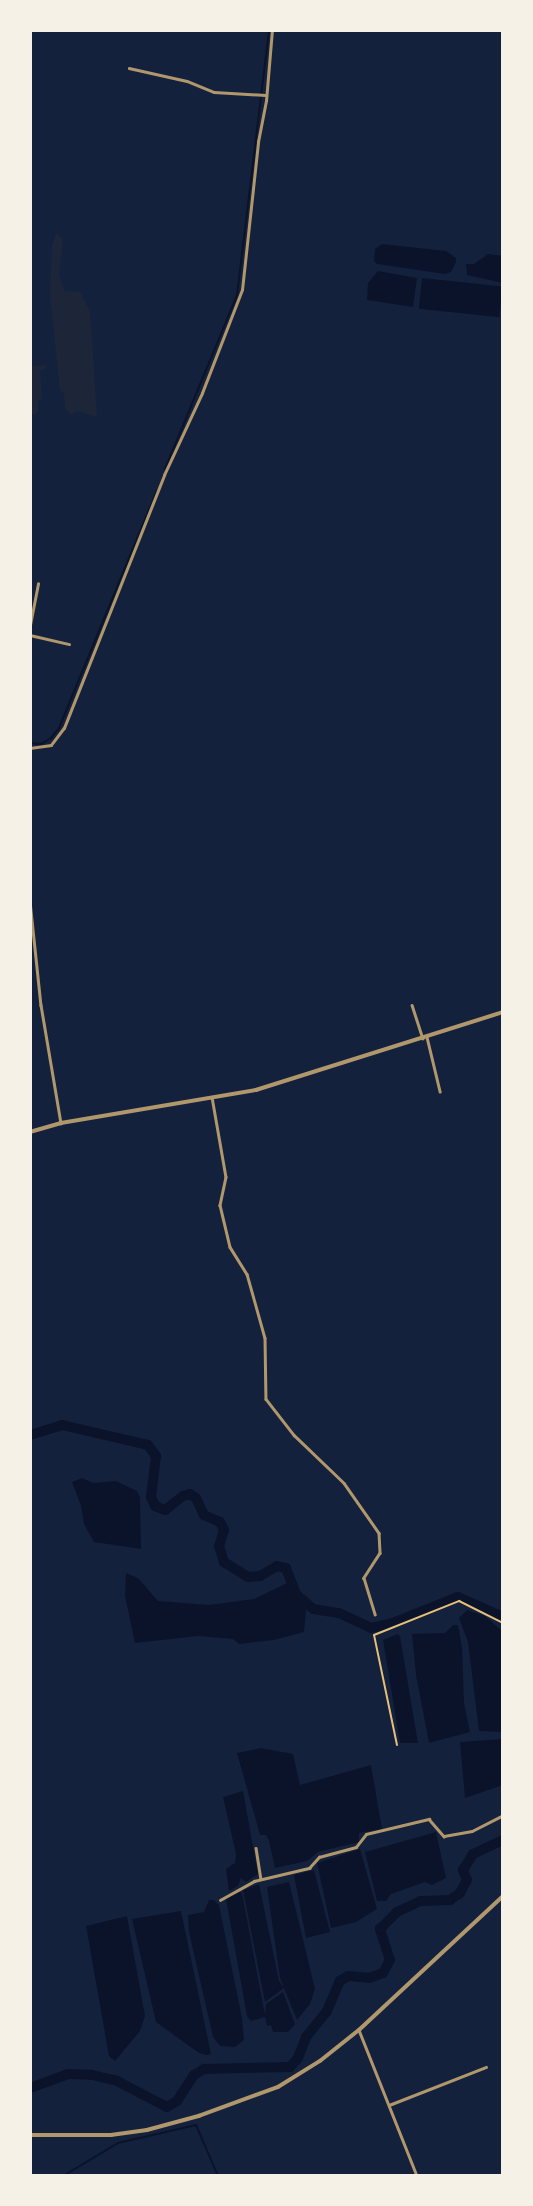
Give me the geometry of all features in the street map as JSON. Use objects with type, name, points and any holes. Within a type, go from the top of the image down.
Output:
[{"type":"street","points":[[30,748],[51,746],[64,728],[164,475],[202,393],[242,290],[272,30]]},
{"type":"street","points":[[129,68],[187,81],[214,92],[266,95]]},
{"type":"street","points":[[30,625],[38,584]]},
{"type":"street","points":[[30,635],[69,644]]},
{"type":"street","points":[[30,901],[41,1005],[61,1123]]},
{"type":"street","points":[[412,1005],[425,1038],[440,1091]]},
{"type":"street","points":[[30,1132],[61,1123],[256,1090],[503,1012]]},
{"type":"street","points":[[212,1097],[226,1177],[220,1205],[230,1247],[247,1274],[265,1338],[266,1399],[294,1435],[344,1483],[379,1533],[380,1553],[364,1578],[375,1614]]},
{"type":"street","points":[[30,1769],[30,1854]]},
{"type":"street","points":[[220,1900],[261,1879],[309,1868],[319,1857],[358,1846],[363,1835],[399,1824],[429,1819],[444,1836],[472,1831],[503,1815]]},
{"type":"street","points":[[256,1848],[261,1879]]},
{"type":"street","points":[[30,2135],[111,2135],[148,2130],[199,2116],[278,2087],[320,2061],[359,2030],[503,1896]]},
{"type":"street","points":[[359,2030],[417,2176]]},
{"type":"street","points":[[389,2105],[486,2067]]},
{"type":"path","points":[[397,1745],[374,1635],[459,1601],[503,1623]]},
{"type":"shaded area","points":[[56,233],[63,239],[59,276],[65,291],[80,292],[90,311],[97,417],[77,411],[72,415],[65,409],[64,393],[60,390],[50,295],[52,246]]},
{"type":"shaded area","points":[[382,244],[446,251],[456,258],[456,262],[451,272],[445,274],[377,264],[374,261],[375,249]]},
{"type":"shaded area","points":[[488,254],[503,256],[503,283],[467,275],[466,264],[474,264]]},
{"type":"shaded area","points":[[378,271],[417,278],[413,307],[367,300],[368,283]]},
{"type":"shaded area","points":[[422,278],[503,286],[499,317],[419,309]]},
{"type":"shaded area","points":[[46,365],[46,369],[40,370],[42,399],[38,400],[38,412],[34,415],[30,413],[30,366]]},
{"type":"shaded area","points":[[82,1478],[93,1483],[116,1481],[137,1491],[140,1497],[141,1549],[94,1542],[84,1524],[72,1482]]},
{"type":"shaded area","points":[[126,1573],[138,1578],[158,1601],[209,1605],[254,1599],[287,1583],[306,1610],[304,1632],[274,1640],[239,1644],[233,1639],[198,1636],[135,1643],[125,1596]]},
{"type":"shaded area","points":[[467,1610],[485,1616],[503,1632],[503,1732],[479,1731],[468,1642],[459,1618]]},
{"type":"shaded area","points":[[453,1625],[458,1625],[462,1647],[464,1703],[470,1732],[429,1743],[416,1675],[412,1634],[445,1633]]},
{"type":"shaded area","points":[[398,1634],[418,1743],[400,1743],[383,1640]]},
{"type":"shaded area","points":[[503,1739],[503,1785],[465,1798],[460,1742]]},
{"type":"shaded area","points":[[261,1748],[293,1754],[300,1785],[371,1765],[382,1829],[359,1833],[359,1842],[318,1852],[307,1861],[275,1868],[269,1841],[266,1835],[260,1835],[237,1753]]},
{"type":"shaded area","points":[[243,1791],[258,1874],[246,1882],[241,1878],[238,1886],[229,1891],[226,1869],[235,1863],[236,1854],[223,1797]]},
{"type":"shaded area","points":[[436,1832],[446,1878],[432,1885],[425,1882],[391,1894],[386,1901],[377,1901],[365,1852]]},
{"type":"shaded area","points":[[360,1849],[377,1909],[356,1922],[331,1928],[317,1863]]},
{"type":"shaded area","points":[[314,1870],[330,1932],[306,1938],[294,1875]]},
{"type":"shaded area","points":[[289,1882],[315,1989],[310,2004],[297,2020],[280,1978],[267,1887]]},
{"type":"shaded area","points":[[259,1884],[279,1981],[284,1988],[265,2002],[243,1890]]},
{"type":"shaded area","points":[[238,1892],[242,1893],[265,2015],[266,2004],[283,1992],[295,2024],[288,2032],[273,2032],[271,2025],[267,2026],[265,2017],[251,2021],[247,2016],[226,1899]]},
{"type":"shaded area","points":[[209,1900],[214,1900],[219,1905],[242,2018],[244,2040],[235,2047],[220,2046],[213,2037],[189,1932],[188,1915],[204,1912]]},
{"type":"shaded area","points":[[181,1911],[211,2054],[207,2055],[199,2053],[156,2022],[132,1919]]},
{"type":"shaded area","points":[[127,1916],[145,2016],[140,2031],[115,2061],[109,2056],[86,1926]]},
{"type":"waterway","points":[[165,469],[237,295],[269,30]]},
{"type":"waterway","points":[[30,743],[41,744],[51,738],[59,728],[157,490]]},
{"type":"waterway","points":[[30,1435],[62,1425],[148,1445],[156,1456],[151,1497],[155,1506],[165,1510],[190,1494],[196,1498],[204,1515],[220,1522],[224,1530],[219,1546],[224,1562],[248,1577],[260,1576],[277,1566],[286,1568],[296,1594],[313,1609],[339,1613],[371,1628],[393,1623],[458,1597],[503,1617]]},
{"type":"waterway","points":[[30,2088],[68,2074],[92,2075],[117,2081],[167,2107],[177,2101],[194,2075],[204,2069],[290,2067],[298,2058],[306,2037],[327,2011],[340,1981],[348,1976],[369,1978],[383,1973],[390,1960],[380,1929],[397,1912],[421,1901],[450,1900],[460,1893],[467,1880],[463,1870],[473,1854],[503,1840]]},
{"type":"waterway","points":[[63,2176],[118,2143],[196,2125],[218,2176]]}]
